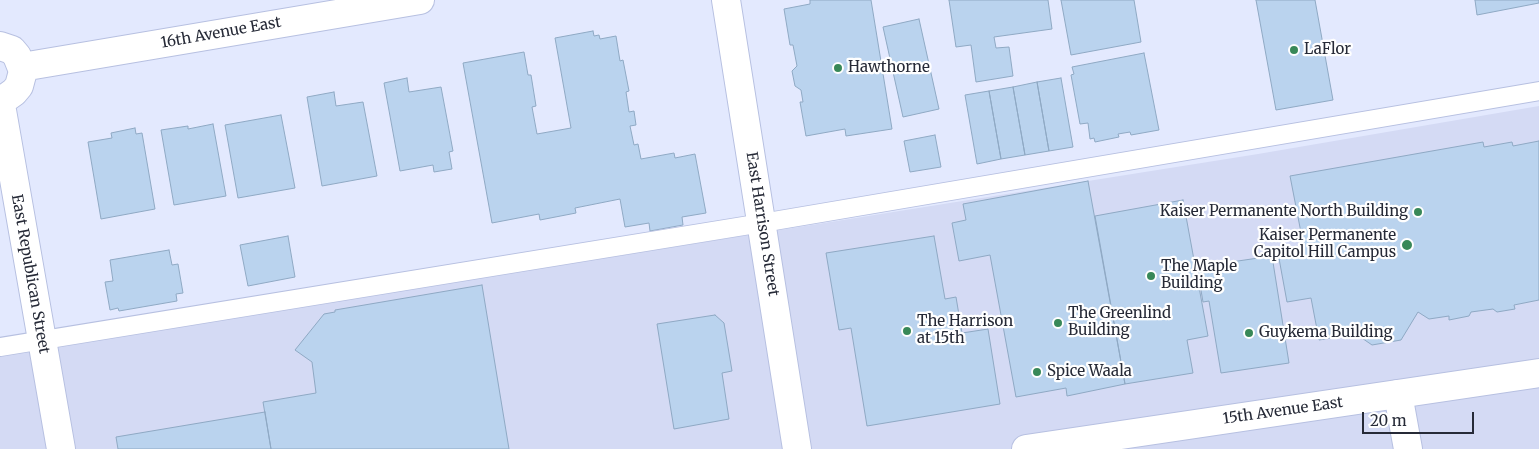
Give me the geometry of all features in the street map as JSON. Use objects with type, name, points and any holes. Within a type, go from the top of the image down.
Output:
[{"type":"street","name":"16th Avenue East","points":[[22,67],[420,0]]},
{"type":"street","name":"East Harrison Street","points":[[726,0],[797,449]]},
{"type":"street","points":[[0,46],[12,50],[22,67],[22,78],[19,86],[7,97],[0,99]]},
{"type":"street","name":"East Republican Street","points":[[0,99],[61,449]]},
{"type":"street","name":"15th Avenue East","points":[[1026,449],[1539,373]]},
{"type":"street","points":[[1398,394],[1408,449]]},
{"type":"lane","points":[[0,347],[762,223],[1539,91]]},
{"type":"shaded area","points":[[1539,106],[1539,449],[0,449],[0,354],[1258,154]]},
{"type":"building","name":"Hawthorne","points":[[810,0],[871,0],[892,129],[846,136],[845,129],[806,136],[800,102],[803,102],[801,90],[795,86],[792,71],[797,66],[793,45],[790,45],[784,9],[810,4]]},
{"type":"building","points":[[949,0],[1048,0],[1052,29],[994,37],[996,48],[1009,47],[1013,76],[976,82],[971,45],[956,47]]},
{"type":"building","points":[[1061,0],[1134,0],[1141,42],[1071,55]]},
{"type":"building","name":"LaFlor","points":[[1256,0],[1315,0],[1333,100],[1276,110]]},
{"type":"building","points":[[1475,0],[1539,0],[1539,3],[1477,15]]},
{"type":"building","points":[[919,19],[939,109],[903,117],[883,27]]},
{"type":"building","points":[[593,31],[594,36],[599,35],[600,39],[616,36],[620,61],[623,60],[629,91],[626,92],[629,112],[634,111],[636,125],[630,126],[634,145],[638,144],[641,159],[674,153],[675,158],[695,154],[706,213],[682,217],[683,225],[650,231],[649,223],[625,227],[620,199],[575,208],[576,213],[540,220],[539,214],[492,223],[463,63],[524,52],[528,75],[531,75],[536,106],[532,107],[537,134],[571,128],[555,38]]},
{"type":"building","points":[[1144,53],[1159,130],[1131,135],[1130,132],[1118,134],[1119,137],[1095,142],[1094,138],[1090,139],[1088,123],[1080,124],[1071,75],[1074,74],[1072,67]]},
{"type":"building","points":[[407,78],[409,92],[441,87],[453,151],[449,152],[452,169],[434,172],[433,165],[400,171],[384,83]]},
{"type":"building","points":[[1061,78],[1073,147],[1049,151],[1037,82]]},
{"type":"building","points":[[1037,82],[1049,151],[1025,155],[1013,87]]},
{"type":"building","points":[[1013,87],[1025,155],[1001,159],[989,91]]},
{"type":"building","points":[[989,91],[1001,159],[977,164],[965,95]]},
{"type":"building","points":[[334,92],[336,106],[363,102],[377,176],[322,186],[307,97]]},
{"type":"building","points":[[281,115],[295,188],[238,198],[225,125]]},
{"type":"building","points":[[213,124],[226,196],[174,205],[161,130],[188,126],[188,129]]},
{"type":"building","points":[[135,128],[136,134],[142,133],[155,209],[101,219],[88,142],[112,138],[111,133]]},
{"type":"building","points":[[935,135],[941,167],[910,172],[904,141]]},
{"type":"building","name":"Kaiser Permanente Capitol Hill Campus","points":[[1539,141],[1539,300],[1514,305],[1515,309],[1497,312],[1493,309],[1471,312],[1469,316],[1449,320],[1449,316],[1429,319],[1418,312],[1401,340],[1372,345],[1356,334],[1319,340],[1311,298],[1287,302],[1278,253],[1304,248],[1290,176],[1483,142],[1484,147],[1512,142],[1513,146]]},
{"type":"building","name":"The Greenlind Building","points":[[1088,181],[1125,384],[1067,396],[1066,388],[1016,397],[990,255],[959,261],[952,223],[966,220],[963,204]]},
{"type":"building","name":"The Maple Building","points":[[1183,200],[1208,336],[1187,340],[1193,373],[1125,384],[1095,216]]},
{"type":"building","points":[[288,236],[295,277],[248,286],[240,245]]},
{"type":"building","name":"The Harrison at 15th","points":[[934,236],[945,299],[956,297],[962,333],[988,329],[1000,404],[867,426],[851,328],[839,330],[826,253]]},
{"type":"building","points":[[169,250],[172,265],[178,264],[183,293],[176,294],[177,301],[119,311],[118,308],[110,310],[105,282],[113,281],[110,260]]},
{"type":"building","name":"Guykema Building","points":[[1272,256],[1289,363],[1221,373],[1209,301],[1203,302],[1197,267]]},
{"type":"building","points":[[482,285],[509,449],[271,449],[263,402],[316,393],[312,362],[295,350],[324,314],[335,312],[335,310]]},
{"type":"building","points":[[715,315],[724,323],[732,371],[722,373],[729,419],[674,429],[657,324]]},
{"type":"building","points":[[265,412],[271,449],[118,449],[116,437]]},
{"type":"place","name":"LaFlor","points":[[1294,50]]},
{"type":"place","name":"Hawthorne","points":[[838,68]]},
{"type":"place","name":"Kaiser Permanente North Building","points":[[1418,212]]},
{"type":"place","name":"Kaiser Permanente Capitol Hill Campus","points":[[1407,245]]},
{"type":"place","name":"The Maple Building","points":[[1151,276]]},
{"type":"place","name":"The Greenlind Building","points":[[1058,323]]},
{"type":"place","name":"The Harrison at 15th","points":[[907,331]]},
{"type":"place","name":"Guykema Building","points":[[1249,333]]},
{"type":"place","name":"Spice Waala","points":[[1037,372]]}]
